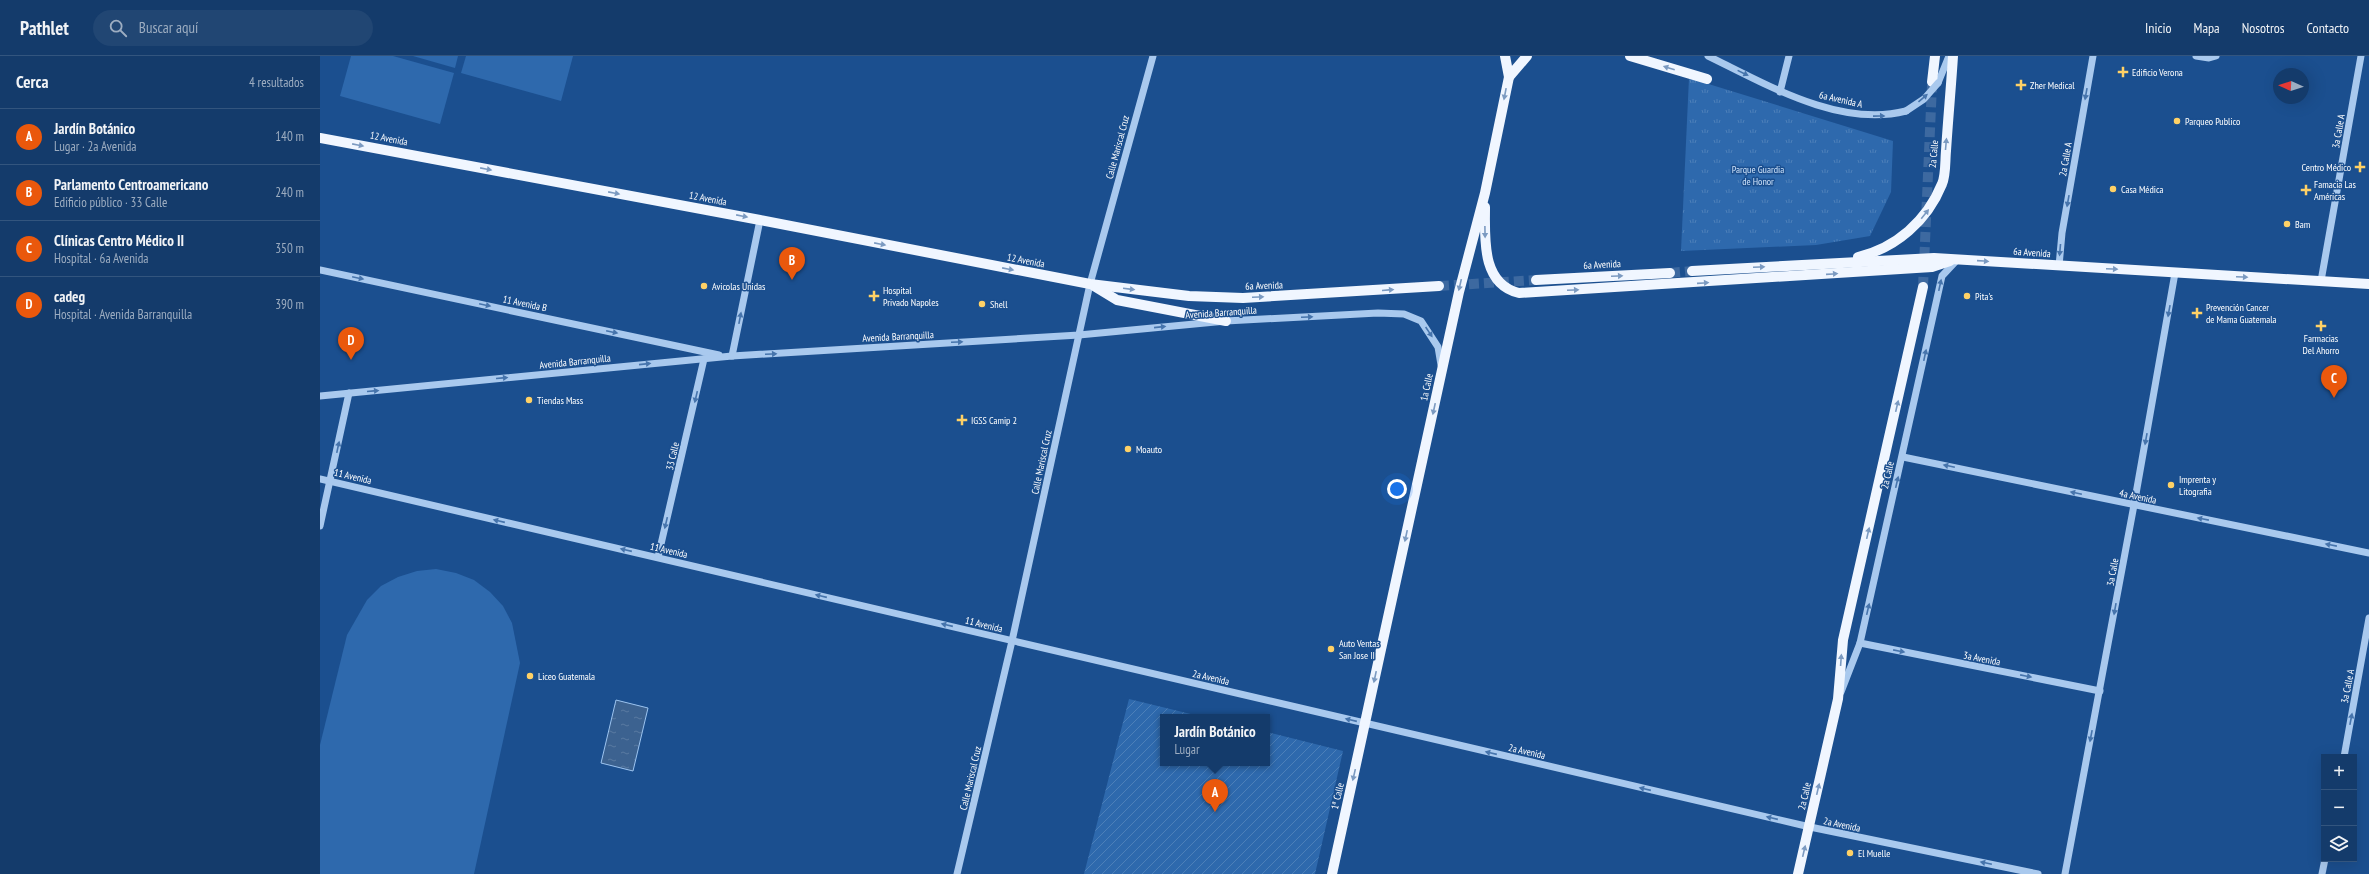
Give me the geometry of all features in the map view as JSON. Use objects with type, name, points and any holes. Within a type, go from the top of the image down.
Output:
[{"type":"main road","name":"1a Calle","points":[[1365,724],[1463,272],[1485,193],[1509,77],[1506,56]]},
{"type":"main road","points":[[1509,77],[1527,56]]},
{"type":"main road","points":[[1630,56],[1707,79]]},
{"type":"main road","points":[[1935,56],[1935,83]]},
{"type":"main road","name":"2a Calle","points":[[1832,263],[1888,248],[1918,222],[1931,206],[1943,183],[1953,56]]},
{"type":"main road","name":"12 Avenida","points":[[320,138],[760,220],[1090,284]]},
{"type":"main road","points":[[1485,193],[1485,234],[1491,270],[1506,289],[1519,293],[1932,267],[1957,259]]},
{"type":"main road","name":"6a Avenida","points":[[1692,271],[1901,259],[1957,259],[2369,284]]},
{"type":"main road","name":"6a Avenida","points":[[1536,280],[1670,273]]},
{"type":"main road","name":"6a Avenida","points":[[1090,284],[1189,296],[1243,298],[1439,286]]},
{"type":"main road","points":[[1090,284],[1117,300],[1226,321]]},
{"type":"main road","name":"2a Calle","points":[[1798,874],[1810,827],[1838,699],[1843,640],[1923,287]]},
{"type":"main road","name":"1ª Calle","points":[[1332,874],[1365,724]]},
{"type":"street","name":"Calle Mariscal Cruz","points":[[957,874],[1012,642],[1090,284],[1152,56]]},
{"type":"street","name":"6a Avenida A","points":[[1708,56],[1780,92],[1817,104],[1871,116],[1888,116],[1906,111],[1924,99],[1935,83],[1949,56]]},
{"type":"street","points":[[1780,92],[1789,56]]},
{"type":"street","name":"2a Calle A","points":[[2059,266],[2062,234],[2093,56]]},
{"type":"street","points":[[2196,56],[2209,58],[2216,56]]},
{"type":"street","name":"3a Calle A","points":[[2322,281],[2361,56]]},
{"type":"street","points":[[729,356],[760,220]]},
{"type":"street","name":"2a Calle","points":[[1838,699],[1860,644],[1903,457],[1942,276],[1957,259]]},
{"type":"street","name":"11 Avenida B","points":[[320,270],[729,356]]},
{"type":"street","name":"3a Calle","points":[[2065,874],[2100,691],[2175,273]]},
{"type":"street","name":"Avenida Barranquilla","points":[[320,396],[729,356],[1079,335],[1226,321],[1378,312],[1404,314],[1421,321],[1430,332],[1438,347],[1442,371]]},
{"type":"street","name":"33 Calle","points":[[658,557],[704,359]]},
{"type":"street","points":[[320,526],[349,393]]},
{"type":"street","name":"4a Avenida","points":[[1903,457],[2369,553]]},
{"type":"street","name":"11 Avenida","points":[[320,479],[658,557],[1012,642]]},
{"type":"street","name":"3a Calle A","points":[[2345,754],[2369,618]]},
{"type":"street","name":"2a Avenida","points":[[1012,642],[1810,827],[2038,874]]},
{"type":"street","name":"3a Avenida","points":[[1860,644],[2100,691]]},
{"type":"street","points":[[2322,874],[2324,862]]},
{"type":"green space","points":[[351,56],[393,56],[454,73],[440,124],[340,96]]},
{"type":"green space","points":[[413,56],[458,56],[455,68]]},
{"type":"green space","points":[[466,56],[573,56],[561,101],[461,73]]},
{"type":"green space","name":"Parque Guardia de Honor","points":[[1689,78],[1893,141],[1891,192],[1870,236],[1816,245],[1681,251]]},
{"type":"green space","points":[[436,569],[456,573],[474,580],[490,592],[503,606],[512,623],[520,663],[474,874],[320,874],[320,745],[347,635],[367,600],[381,586],[398,577],[417,571]]},
{"type":"green space","points":[[1129,699],[1191,714],[1160,714],[1160,766],[1270,766],[1270,733],[1343,751],[1315,874],[1084,874]]},
{"type":"water","points":[[616,700],[648,708],[633,771],[601,763]]},
{"type":"tunnel","points":[[1923,287],[1932,85]]},
{"type":"tunnel","points":[[1670,273],[1692,271]]},
{"type":"tunnel","points":[[1439,286],[1536,280]]},
{"type":"place","name":"Edificio Verona","points":[[2123,72]]},
{"type":"place","name":"Zher Medical","points":[[2021,85]]},
{"type":"place","name":"Parqueo Publico","points":[[2177,121]]},
{"type":"place","name":"Centro Médico","points":[[2360,167]]},
{"type":"place","name":"Casa Médica","points":[[2113,189]]},
{"type":"place","name":"Famacia Las Américas","points":[[2306,190]]},
{"type":"place","name":"Bam","points":[[2287,224]]},
{"type":"place","name":"Parlamento Centroamericano","points":[[792,280]]},
{"type":"place","name":"Avicolas Unidas","points":[[704,286]]},
{"type":"place","name":"Hospital Privado Napoles","points":[[874,296]]},
{"type":"place","name":"Pita's","points":[[1967,296]]},
{"type":"place","name":"Shell","points":[[982,304]]},
{"type":"place","name":"Prevención Cancer de Mama Guatemala","points":[[2197,313]]},
{"type":"place","name":"Farmacias Del Ahorro","points":[[2321,326]]},
{"type":"place","name":"cadeg","points":[[351,360]]},
{"type":"place","name":"Clínicas Centro Médico II","points":[[2334,398]]},
{"type":"place","name":"Tiendas Mass","points":[[529,400]]},
{"type":"place","name":"IGSS Camip 2","points":[[962,420]]},
{"type":"place","name":"Moauto","points":[[1128,449]]},
{"type":"place","name":"Imprenta y Litografia","points":[[2171,485]]},
{"type":"place","name":"Auto Ventas San Jose II","points":[[1331,649]]},
{"type":"place","name":"Liceo Guatemala","points":[[530,676]]},
{"type":"place","name":"Jardín Botánico","points":[[1215,812]]},
{"type":"place","name":"El Muelle","points":[[1850,853]]}]
